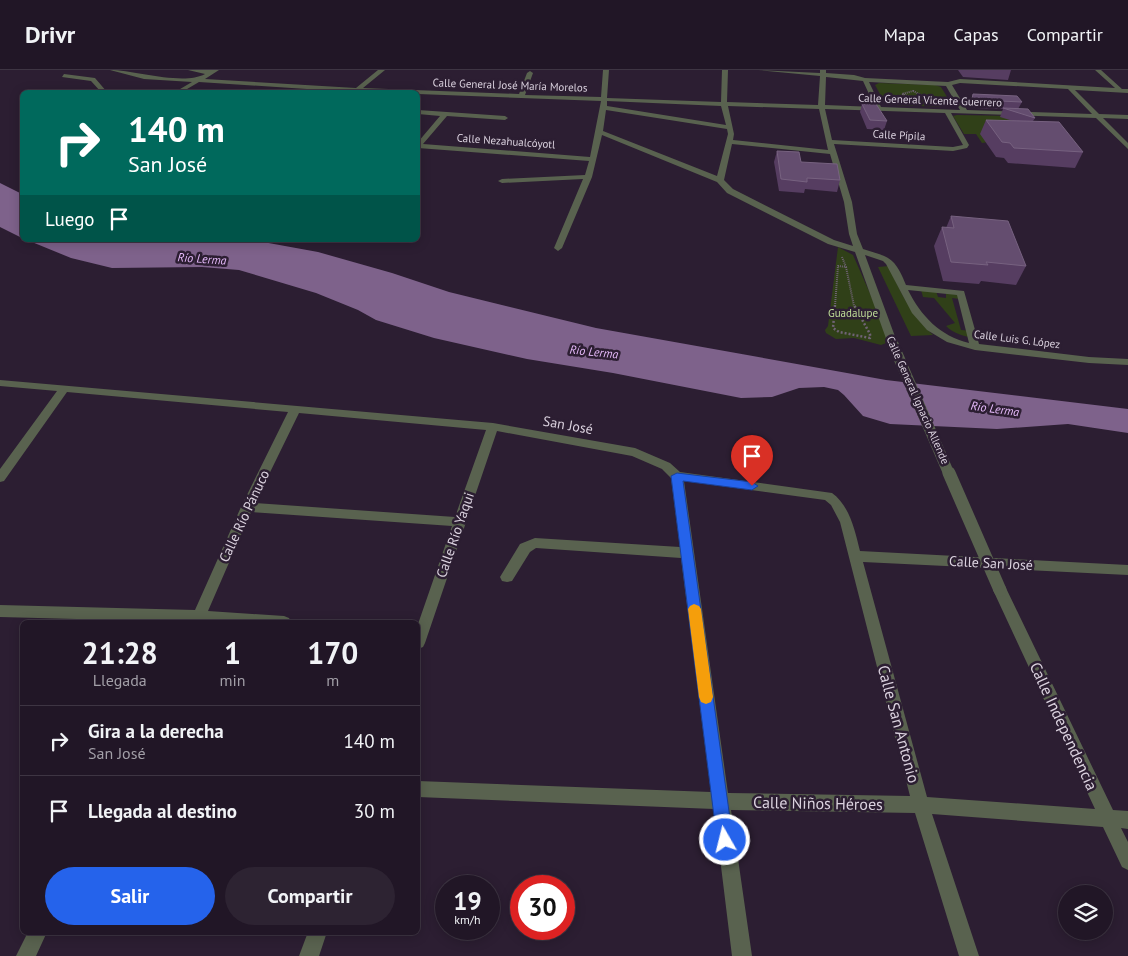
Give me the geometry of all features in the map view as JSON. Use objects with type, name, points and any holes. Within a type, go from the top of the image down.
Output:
[{"type":"street","points":[[113,70],[144,77],[197,81]]},
{"type":"street","points":[[191,70],[214,71]]},
{"type":"street","points":[[358,90],[382,70]]},
{"type":"street","points":[[558,248],[588,178],[604,108],[606,70]]},
{"type":"street","points":[[720,180],[730,142],[730,128],[724,104],[725,70]]},
{"type":"street","points":[[761,70],[823,72],[866,80],[948,84],[958,78],[1018,85],[1124,91]]},
{"type":"street","points":[[1098,70],[1124,91]]},
{"type":"street","points":[[181,90],[214,71]]},
{"type":"street","points":[[522,95],[530,72]]},
{"type":"street","name":"Calle General Ignacio Allende","points":[[823,72],[821,107],[829,142],[850,208],[853,234],[858,249],[892,342],[1000,590]]},
{"type":"street","points":[[1008,75],[1018,85]]},
{"type":"street","points":[[64,76],[93,79],[102,90]]},
{"type":"street","points":[[866,80],[879,109]]},
{"type":"street","name":"Calle General José María Morelos","points":[[197,81],[341,90]]},
{"type":"street","points":[[948,84],[965,112]]},
{"type":"street","points":[[1070,88],[1128,147]]},
{"type":"street","name":"Calle General José María Morelos","points":[[420,93],[821,107]]},
{"type":"street","name":"Calle General Vicente Guerrero","points":[[821,107],[1128,117]]},
{"type":"street","points":[[604,108],[730,128]]},
{"type":"street","name":"Calle Pípila","points":[[829,142],[961,148],[966,145],[947,111]]},
{"type":"street","points":[[420,112],[505,118]]},
{"type":"street","points":[[420,144],[445,114]]},
{"type":"street","points":[[600,132],[720,180],[730,191],[831,242],[858,249]]},
{"type":"street","points":[[730,142],[832,152]]},
{"type":"street","name":"Calle Nezahualcóyotl","points":[[420,146],[593,159]]},
{"type":"street","points":[[502,180],[588,178]]},
{"type":"street","name":"Calle Luis G. López","points":[[858,249],[890,262],[907,298],[928,327],[954,342],[975,347],[1089,360],[1128,362]]},
{"type":"street","points":[[902,287],[961,293],[975,347]]},
{"type":"street","name":"San José","points":[[0,382],[493,427],[636,452],[666,466],[677,476],[828,496]]},
{"type":"street","points":[[0,478],[64,389]]},
{"type":"street","name":"Calle Río Pánuco","points":[[198,619],[247,507],[294,410]]},
{"type":"street","name":"Calle Río Yaqui","points":[[420,633],[493,427]]},
{"type":"street","points":[[677,476],[742,956]]},
{"type":"street","name":"Calle San Antonio","points":[[828,496],[836,502],[842,511],[921,805],[969,956]]},
{"type":"street","points":[[247,507],[459,522]]},
{"type":"street","points":[[507,577],[525,548],[535,543],[546,542],[687,553]]},
{"type":"street","name":"Calle San José","points":[[854,556],[1128,570]]},
{"type":"street","name":"Calle Independencia","points":[[1000,590],[1128,861]]},
{"type":"street","points":[[0,611],[227,620]]},
{"type":"street","name":"Calle Niños Héroes","points":[[420,789],[720,801],[921,805],[1128,820]]},
{"type":"street","points":[[26,956],[36,935]]},
{"type":"street","points":[[309,956],[317,935]]},
{"type":"path","points":[[831,242],[843,251],[842,259],[846,267],[855,309],[870,334],[870,338],[839,332],[833,328],[838,266],[846,267]]},
{"type":"green space","points":[[879,83],[935,85],[941,87],[952,105],[947,107],[892,105],[885,103],[875,85]]},
{"type":"green space","points":[[953,116],[1014,116],[1031,136],[982,143],[976,134],[964,134]]},
{"type":"green space","name":"Guadalupe","points":[[838,247],[853,255],[891,341],[881,345],[854,338],[836,339],[826,333]]},
{"type":"green space","points":[[889,266],[907,303],[933,335],[911,336],[878,267]]},
{"type":"green space","points":[[921,290],[936,291],[938,297],[946,298],[946,293],[959,295],[960,299],[952,298],[961,330],[973,331],[974,338],[949,329],[946,326],[955,323],[934,298],[923,297]]},
{"type":"water","points":[[0,183],[20,193],[20,237],[0,227]]},
{"type":"water","name":"Río Lerma","points":[[32,242],[263,242],[318,252],[392,273],[449,292],[596,328],[886,380],[1128,409],[1128,433],[1068,424],[997,429],[890,424],[863,416],[838,390],[824,387],[799,388],[772,397],[741,398],[613,373],[527,359],[434,338],[376,320],[358,310],[316,293],[239,270],[202,267],[112,268],[71,258]]},
{"type":"building","points":[[973,94],[1017,96],[1022,102],[977,100],[972,99]]},
{"type":"building","points":[[862,104],[876,104],[887,121],[870,120]]},
{"type":"building","points":[[1003,108],[1028,109],[1035,118]]},
{"type":"building","points":[[986,120],[1059,122],[1083,152],[1014,148],[1010,143],[1002,142]]},
{"type":"building","points":[[777,151],[799,152],[801,162],[837,164],[840,180],[807,178],[807,182],[781,179]]},
{"type":"building","points":[[951,216],[1008,221],[1026,266],[986,262],[988,265],[951,262],[942,227],[954,228]]},
{"type":"slow traffic","points":[[694,609],[706,697]]},
{"type":"route","points":[[725,840],[677,476],[752,486]]}]
